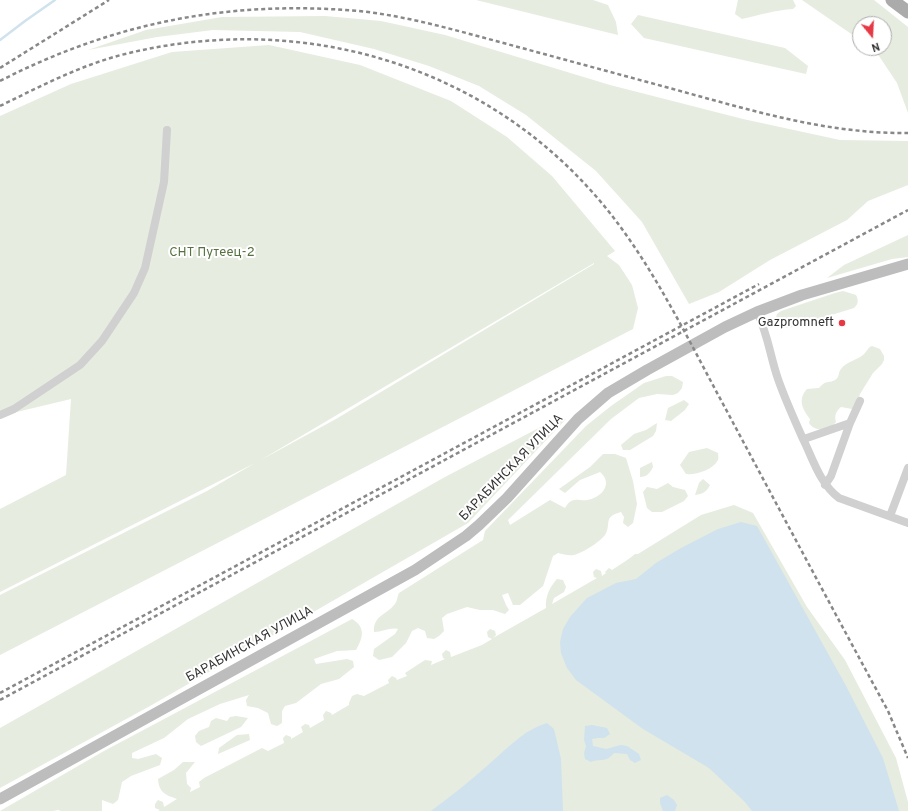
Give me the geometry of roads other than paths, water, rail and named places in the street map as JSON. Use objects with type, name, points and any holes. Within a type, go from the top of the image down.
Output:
[{"type":"main road","points":[[892,0],[908,12]]},
{"type":"main road","name":"БАРАБИНСКАЯ УЛИЦА","points":[[0,799],[415,570],[466,536],[507,498],[578,419],[608,393],[693,344],[757,312],[808,293],[908,264]]},
{"type":"street","points":[[0,415],[14,409],[80,365],[102,341],[134,293],[145,268],[164,182],[167,130]]},
{"type":"street","points":[[757,312],[764,327],[778,379],[818,473],[826,485],[839,498],[908,523]]},
{"type":"street","points":[[826,485],[831,476],[850,423],[860,401]]},
{"type":"street","points":[[804,439],[850,423]]},
{"type":"street","points":[[890,516],[908,468]]},
{"type":"water","points":[[741,522],[757,526],[845,684],[883,758],[899,811],[752,811],[745,802],[709,768],[643,729],[576,680],[567,668],[561,653],[560,642],[563,629],[570,617],[587,598],[616,583],[636,579],[656,563],[681,548],[718,529]]},
{"type":"water","points":[[547,723],[554,729],[561,759],[563,811],[431,811],[466,784],[522,735]]},
{"type":"water","points":[[592,725],[607,728],[610,734],[604,738],[592,739],[593,746],[606,749],[621,745],[627,746],[639,754],[641,760],[635,763],[630,760],[627,754],[614,753],[603,760],[591,762],[585,759],[585,726]]},
{"type":"water","points":[[667,795],[674,800],[677,805],[675,811],[663,811],[660,798]]},
{"type":"waterway","points":[[0,40],[55,0]]},
{"type":"railway","points":[[0,68],[109,0]]},
{"type":"railway","points":[[0,81],[43,61],[86,44],[130,30],[174,20],[219,13],[265,9],[311,8],[359,11],[394,16],[445,28],[731,105],[789,119],[848,130],[908,133]]},
{"type":"railway","points":[[0,106],[44,84],[90,65],[121,55],[186,43],[251,39],[315,44],[378,58],[438,80],[494,110],[547,148],[594,194],[631,242],[664,295],[888,711],[908,758]]},
{"type":"railway","points":[[0,700],[908,210]]},
{"type":"railway","points":[[0,693],[759,284]]},
{"type":"place","name":"Gazpromneft","points":[[842,323]]},
{"type":"park label","name":"СНТ Путеец-2","points":[[212,253]]}]
